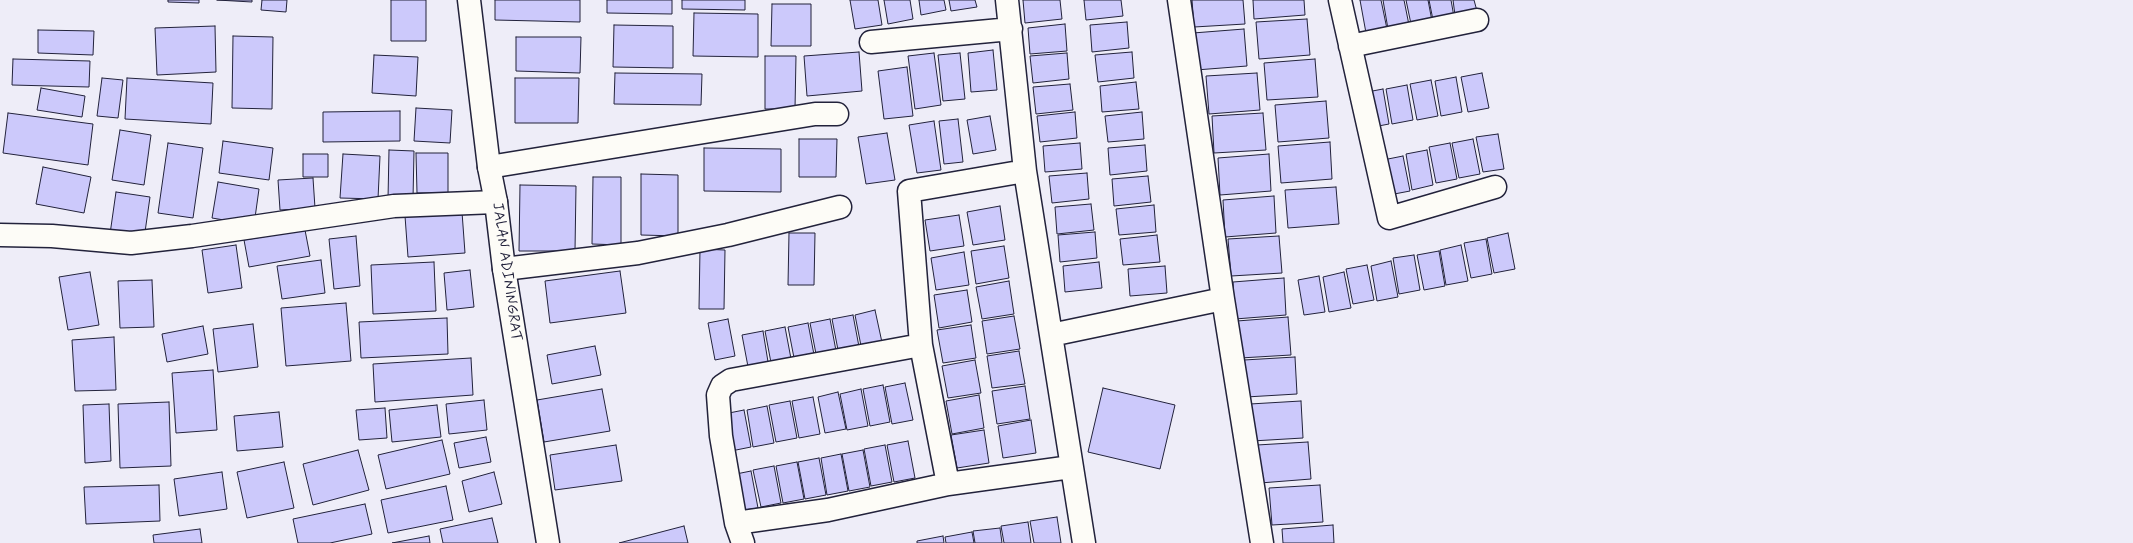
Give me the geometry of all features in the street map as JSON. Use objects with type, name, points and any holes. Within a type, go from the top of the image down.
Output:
[{"type":"street","name":"JALAN ADININGRAT","points":[[469,0],[489,167],[496,202],[504,269],[548,543]]},
{"type":"street","points":[[1007,0],[1025,171],[1084,543]]},
{"type":"street","points":[[1178,0],[1223,299],[1262,543]]},
{"type":"street","points":[[1340,0],[1389,218],[1494,187]]},
{"type":"street","points":[[1350,46],[1477,20]]},
{"type":"street","points":[[871,42],[1011,29]]},
{"type":"street","points":[[489,167],[815,114],[837,114]]},
{"type":"street","points":[[948,484],[921,345],[909,191],[1025,171]]},
{"type":"street","points":[[0,235],[52,236],[131,243],[192,236],[394,206],[496,202]]},
{"type":"street","points":[[504,269],[638,253],[728,235],[840,207]]},
{"type":"street","points":[[1051,335],[1223,299]]},
{"type":"street","points":[[921,345],[731,380],[722,386],[718,395],[720,436],[739,533],[828,510],[948,484],[1071,467]]},
{"type":"building","points":[[168,0],[199,0],[199,3],[168,2]]},
{"type":"building","points":[[217,0],[252,0],[252,2]]},
{"type":"building","points":[[262,0],[287,0],[286,12],[261,10]]},
{"type":"building","points":[[391,0],[426,0],[426,41],[391,41]]},
{"type":"building","points":[[495,0],[580,0],[580,22],[495,20]]},
{"type":"building","points":[[607,0],[672,0],[672,14],[607,13]]},
{"type":"building","points":[[682,0],[745,0],[745,10],[682,9]]},
{"type":"building","points":[[850,0],[878,0],[882,25],[855,29]]},
{"type":"building","points":[[884,0],[910,0],[913,19],[888,24]]},
{"type":"building","points":[[919,0],[944,0],[946,10],[921,15]]},
{"type":"building","points":[[949,0],[975,0],[977,7],[951,11]]},
{"type":"building","points":[[1023,0],[1060,0],[1062,19],[1025,23]]},
{"type":"building","points":[[1084,0],[1121,0],[1123,16],[1086,20]]},
{"type":"building","points":[[1192,0],[1243,0],[1245,24],[1194,27]]},
{"type":"building","points":[[1253,0],[1304,0],[1305,15],[1254,19]]},
{"type":"building","points":[[1360,0],[1381,0],[1387,29],[1366,33]]},
{"type":"building","points":[[1383,0],[1404,0],[1409,25],[1388,29]]},
{"type":"building","points":[[1406,0],[1428,0],[1432,21],[1411,24]]},
{"type":"building","points":[[1429,0],[1451,0],[1454,17],[1433,20]]},
{"type":"building","points":[[1453,0],[1474,0],[1477,11],[1455,15]]},
{"type":"building","points":[[772,4],[811,4],[811,46],[771,46]]},
{"type":"building","points":[[694,13],[758,14],[758,57],[693,56]]},
{"type":"building","points":[[1307,19],[1310,55],[1259,59],[1256,22]]},
{"type":"building","points":[[1127,22],[1129,48],[1092,52],[1090,25]]},
{"type":"building","points":[[1065,24],[1067,51],[1030,54],[1028,28]]},
{"type":"building","points":[[614,25],[673,26],[673,68],[613,67]]},
{"type":"building","points":[[215,26],[216,72],[157,75],[155,28]]},
{"type":"building","points":[[1244,29],[1247,66],[1196,70],[1193,33]]},
{"type":"building","points":[[38,30],[94,31],[93,55],[38,53]]},
{"type":"building","points":[[233,36],[273,37],[272,109],[232,108]]},
{"type":"building","points":[[516,37],[581,37],[580,73],[516,71]]},
{"type":"building","points":[[993,50],[997,90],[971,92],[968,53]]},
{"type":"building","points":[[859,52],[862,91],[807,96],[804,56]]},
{"type":"building","points":[[1132,52],[1134,78],[1098,82],[1095,55]]},
{"type":"building","points":[[934,53],[941,105],[915,109],[908,56]]},
{"type":"building","points":[[960,53],[965,99],[943,101],[938,55]]},
{"type":"building","points":[[1067,53],[1069,79],[1033,83],[1030,56]]},
{"type":"building","points":[[374,55],[418,57],[416,96],[372,93]]},
{"type":"building","points":[[765,56],[796,56],[795,109],[765,109]]},
{"type":"building","points":[[13,59],[90,61],[89,87],[12,85]]},
{"type":"building","points":[[1315,59],[1318,97],[1267,100],[1264,63]]},
{"type":"building","points":[[907,67],[913,116],[884,119],[878,71]]},
{"type":"building","points":[[615,73],[702,74],[701,105],[614,104]]},
{"type":"building","points":[[1257,73],[1260,110],[1209,114],[1206,76]]},
{"type":"building","points":[[1482,73],[1489,108],[1468,112],[1461,77]]},
{"type":"building","points":[[1456,77],[1462,112],[1441,116],[1435,81]]},
{"type":"building","points":[[102,78],[123,80],[118,118],[97,116]]},
{"type":"building","points":[[127,78],[213,83],[211,124],[125,119]]},
{"type":"building","points":[[515,78],[579,78],[578,123],[515,123]]},
{"type":"building","points":[[1431,80],[1438,116],[1417,120],[1410,84]]},
{"type":"building","points":[[1136,82],[1139,109],[1102,112],[1100,86]]},
{"type":"building","points":[[1070,84],[1073,110],[1036,114],[1033,87]]},
{"type":"building","points":[[1407,85],[1413,120],[1392,124],[1386,89]]},
{"type":"building","points":[[41,88],[85,96],[82,117],[37,110]]},
{"type":"building","points":[[1383,89],[1389,124],[1368,128],[1362,93]]},
{"type":"building","points":[[1326,101],[1329,138],[1278,142],[1275,105]]},
{"type":"building","points":[[416,108],[452,110],[450,143],[414,141]]},
{"type":"building","points":[[400,111],[400,141],[323,142],[323,112]]},
{"type":"building","points":[[1075,112],[1077,138],[1040,142],[1037,116]]},
{"type":"building","points":[[1142,112],[1144,139],[1108,142],[1105,116]]},
{"type":"building","points":[[8,113],[93,124],[88,165],[3,153]]},
{"type":"building","points":[[1263,113],[1266,150],[1214,153],[1212,116]]},
{"type":"building","points":[[990,116],[996,150],[973,154],[967,120]]},
{"type":"building","points":[[958,119],[963,162],[944,164],[939,121]]},
{"type":"building","points":[[934,121],[941,170],[917,173],[909,125]]},
{"type":"building","points":[[120,130],[151,135],[144,185],[112,180]]},
{"type":"building","points":[[887,133],[895,180],[866,184],[858,137]]},
{"type":"building","points":[[1498,134],[1504,169],[1483,172],[1476,137]]},
{"type":"building","points":[[799,139],[837,139],[836,177],[799,177]]},
{"type":"building","points":[[1473,139],[1480,174],[1459,178],[1452,143]]},
{"type":"building","points":[[223,141],[273,148],[269,180],[219,173]]},
{"type":"building","points":[[1330,142],[1332,179],[1281,183],[1278,146]]},
{"type":"building","points":[[168,143],[203,148],[193,218],[158,213]]},
{"type":"building","points":[[1080,143],[1082,169],[1045,172],[1043,146]]},
{"type":"building","points":[[1450,143],[1457,179],[1436,183],[1429,147]]},
{"type":"building","points":[[1145,145],[1147,171],[1110,175],[1108,148]]},
{"type":"building","points":[[704,148],[781,149],[781,192],[704,191]]},
{"type":"building","points":[[389,150],[414,151],[413,199],[388,199]]},
{"type":"building","points":[[1427,150],[1433,185],[1412,190],[1406,154]]},
{"type":"building","points":[[416,153],[448,153],[448,193],[417,193]]},
{"type":"building","points":[[303,154],[328,154],[328,177],[303,177]]},
{"type":"building","points":[[343,154],[380,156],[378,199],[340,198]]},
{"type":"building","points":[[1269,154],[1271,191],[1220,195],[1218,158]]},
{"type":"building","points":[[1403,156],[1410,191],[1389,195],[1383,160]]},
{"type":"building","points":[[43,167],[91,177],[84,213],[36,204]]},
{"type":"building","points":[[1087,173],[1089,199],[1052,203],[1049,176]]},
{"type":"building","points":[[641,174],[678,175],[678,236],[641,235]]},
{"type":"building","points":[[1148,176],[1151,202],[1114,206],[1112,179]]},
{"type":"building","points":[[593,177],[621,177],[621,245],[592,244]]},
{"type":"building","points":[[313,178],[315,208],[280,210],[278,180]]},
{"type":"building","points":[[218,182],[259,189],[254,225],[212,218]]},
{"type":"building","points":[[520,185],[576,186],[575,251],[519,251]]},
{"type":"building","points":[[1336,187],[1339,224],[1288,228],[1285,190]]},
{"type":"building","points":[[116,192],[150,197],[144,239],[110,234]]},
{"type":"building","points":[[1274,196],[1276,233],[1225,237],[1223,200]]},
{"type":"building","points":[[1091,204],[1094,230],[1057,234],[1055,207]]},
{"type":"building","points":[[1154,205],[1156,232],[1119,235],[1116,209]]},
{"type":"building","points":[[1000,206],[1005,240],[973,245],[967,212]]},
{"type":"building","points":[[462,212],[465,253],[408,257],[405,216]]},
{"type":"building","points":[[959,215],[964,246],[930,251],[925,220]]},
{"type":"building","points":[[305,230],[310,256],[249,267],[244,240]]},
{"type":"building","points":[[1095,232],[1097,258],[1060,262],[1058,235]]},
{"type":"building","points":[[789,233],[815,233],[814,285],[788,285]]},
{"type":"building","points":[[1508,233],[1515,269],[1494,273],[1487,238]]},
{"type":"building","points":[[1157,235],[1160,262],[1123,265],[1120,239]]},
{"type":"building","points":[[356,236],[360,286],[334,289],[329,239]]},
{"type":"building","points":[[1279,236],[1282,273],[1231,276],[1228,239]]},
{"type":"building","points":[[1486,239],[1492,274],[1471,278],[1464,243]]},
{"type":"building","points":[[236,245],[242,288],[208,293],[202,250]]},
{"type":"building","points":[[1461,245],[1468,281],[1446,285],[1440,250]]},
{"type":"building","points":[[1004,246],[1009,278],[976,284],[971,251]]},
{"type":"building","points":[[700,249],[725,250],[724,309],[699,309]]},
{"type":"building","points":[[1439,251],[1445,286],[1424,290],[1417,255]]},
{"type":"building","points":[[964,252],[969,285],[936,290],[931,258]]},
{"type":"building","points":[[1414,255],[1420,290],[1399,294],[1393,258]]},
{"type":"building","points":[[321,260],[325,293],[282,299],[277,266]]},
{"type":"building","points":[[1391,261],[1398,297],[1377,301],[1371,266]]},
{"type":"building","points":[[434,262],[436,311],[373,314],[371,265]]},
{"type":"building","points":[[1099,262],[1102,288],[1065,292],[1063,266]]},
{"type":"building","points":[[1367,265],[1374,300],[1353,304],[1346,269]]},
{"type":"building","points":[[1165,266],[1167,293],[1130,296],[1128,269]]},
{"type":"building","points":[[470,270],[474,307],[447,310],[444,273]]},
{"type":"building","points":[[620,271],[626,313],[550,323],[545,281]]},
{"type":"building","points":[[90,272],[99,325],[68,330],[59,277]]},
{"type":"building","points":[[1344,272],[1351,308],[1329,312],[1323,277]]},
{"type":"building","points":[[1319,276],[1325,312],[1304,315],[1298,280]]},
{"type":"building","points":[[1284,278],[1286,315],[1235,319],[1233,282]]},
{"type":"building","points":[[152,280],[154,327],[120,328],[118,281]]},
{"type":"building","points":[[1009,281],[1014,314],[982,319],[976,287]]},
{"type":"building","points":[[967,290],[972,322],[939,328],[934,295]]},
{"type":"building","points":[[346,303],[351,361],[286,366],[281,308]]},
{"type":"building","points":[[875,310],[883,347],[862,351],[855,315]]},
{"type":"building","points":[[853,315],[860,352],[839,355],[832,319]]},
{"type":"building","points":[[1014,316],[1020,349],[987,354],[982,321]]},
{"type":"building","points":[[1288,317],[1291,355],[1240,358],[1237,321]]},
{"type":"building","points":[[447,318],[448,354],[361,358],[359,322]]},
{"type":"building","points":[[728,319],[735,356],[715,360],[708,323]]},
{"type":"building","points":[[830,319],[837,356],[817,359],[810,323]]},
{"type":"building","points":[[808,323],[815,360],[795,363],[788,327]]},
{"type":"building","points":[[253,324],[258,367],[218,372],[213,329]]},
{"type":"building","points":[[971,325],[976,358],[943,363],[937,330]]},
{"type":"building","points":[[203,326],[208,354],[167,362],[162,334]]},
{"type":"building","points":[[785,327],[792,364],[772,368],[765,331]]},
{"type":"building","points":[[763,331],[769,368],[749,372],[742,335]]},
{"type":"building","points":[[114,337],[116,390],[75,391],[72,340]]},
{"type":"building","points":[[595,346],[601,375],[552,384],[547,355]]},
{"type":"building","points":[[1019,351],[1025,384],[992,388],[987,356]]},
{"type":"building","points":[[1295,357],[1297,394],[1246,397],[1244,360]]},
{"type":"building","points":[[471,358],[473,395],[375,402],[373,364]]},
{"type":"building","points":[[975,360],[981,393],[948,398],[942,366]]},
{"type":"building","points":[[213,370],[217,430],[176,433],[172,373]]},
{"type":"building","points":[[905,383],[913,420],[892,424],[885,387]]},
{"type":"building","points":[[883,385],[890,422],[870,426],[863,389]]},
{"type":"building","points":[[1025,386],[1030,419],[997,424],[992,391]]},
{"type":"building","points":[[1103,388],[1175,405],[1160,469],[1088,452]]},
{"type":"building","points":[[602,389],[610,431],[544,442],[537,400]]},
{"type":"building","points":[[861,389],[868,426],[847,430],[840,394]]},
{"type":"building","points":[[838,392],[846,429],[825,433],[818,397]]},
{"type":"building","points":[[979,395],[984,428],[952,434],[946,401]]},
{"type":"building","points":[[813,397],[820,434],[799,438],[792,401]]},
{"type":"building","points":[[484,400],[487,430],[449,434],[446,404]]},
{"type":"building","points":[[790,401],[797,438],[776,442],[769,405]]},
{"type":"building","points":[[1301,401],[1303,438],[1252,441],[1250,404]]},
{"type":"building","points":[[169,402],[171,466],[120,468],[118,404]]},
{"type":"building","points":[[109,404],[111,461],[85,463],[83,405]]},
{"type":"building","points":[[437,405],[441,437],[392,442],[389,410]]},
{"type":"building","points":[[767,406],[774,443],[753,447],[747,410]]},
{"type":"building","points":[[385,408],[387,438],[359,440],[356,410]]},
{"type":"building","points":[[744,410],[751,447],[731,451],[724,414]]},
{"type":"building","points":[[279,412],[283,447],[237,451],[234,416]]},
{"type":"building","points":[[1031,420],[1036,453],[1003,458],[998,426]]},
{"type":"building","points":[[984,430],[989,463],[957,468],[951,435]]},
{"type":"building","points":[[486,437],[491,462],[459,468],[454,443]]},
{"type":"building","points":[[442,440],[450,474],[386,489],[378,455]]},
{"type":"building","points":[[908,441],[915,478],[894,482],[887,445]]},
{"type":"building","points":[[1308,442],[1311,479],[1260,483],[1257,445]]},
{"type":"building","points":[[616,445],[622,481],[555,490],[550,455]]},
{"type":"building","points":[[885,445],[892,482],[871,486],[864,449]]},
{"type":"building","points":[[358,450],[369,490],[313,505],[303,464]]},
{"type":"building","points":[[863,450],[870,487],[849,491],[842,454]]},
{"type":"building","points":[[841,454],[848,491],[827,495],[821,458]]},
{"type":"building","points":[[819,458],[826,495],[805,499],[798,462]]},
{"type":"building","points":[[284,462],[294,508],[247,518],[237,472]]},
{"type":"building","points":[[797,462],[804,499],[783,503],[776,466]]},
{"type":"building","points":[[774,466],[781,503],[761,507],[753,470]]},
{"type":"building","points":[[751,471],[758,508],[737,511],[731,475]]},
{"type":"building","points":[[222,472],[227,509],[179,516],[174,479]]},
{"type":"building","points":[[494,472],[502,504],[469,512],[462,481]]},
{"type":"building","points":[[159,485],[160,521],[86,524],[84,487]]},
{"type":"building","points":[[1320,485],[1323,522],[1272,525],[1269,488]]},
{"type":"building","points":[[446,486],[453,520],[388,533],[381,500]]},
{"type":"building","points":[[365,504],[372,534],[330,543],[298,543],[293,519]]},
{"type":"building","points":[[1057,517],[1061,543],[1034,543],[1030,521]]},
{"type":"building","points":[[492,518],[498,543],[443,543],[440,529]]},
{"type":"building","points":[[1028,522],[1031,543],[1004,543],[1001,526]]},
{"type":"building","points":[[1333,525],[1334,543],[1283,543],[1282,529]]},
{"type":"building","points":[[684,526],[688,543],[619,543]]},
{"type":"building","points":[[1000,528],[1002,543],[975,543],[973,531]]},
{"type":"building","points":[[200,529],[202,543],[154,543],[153,535]]},
{"type":"building","points":[[972,532],[974,543],[946,543],[945,537]]},
{"type":"building","points":[[429,536],[430,543],[392,543]]},
{"type":"building","points":[[943,536],[944,543],[917,543],[917,541]]}]
